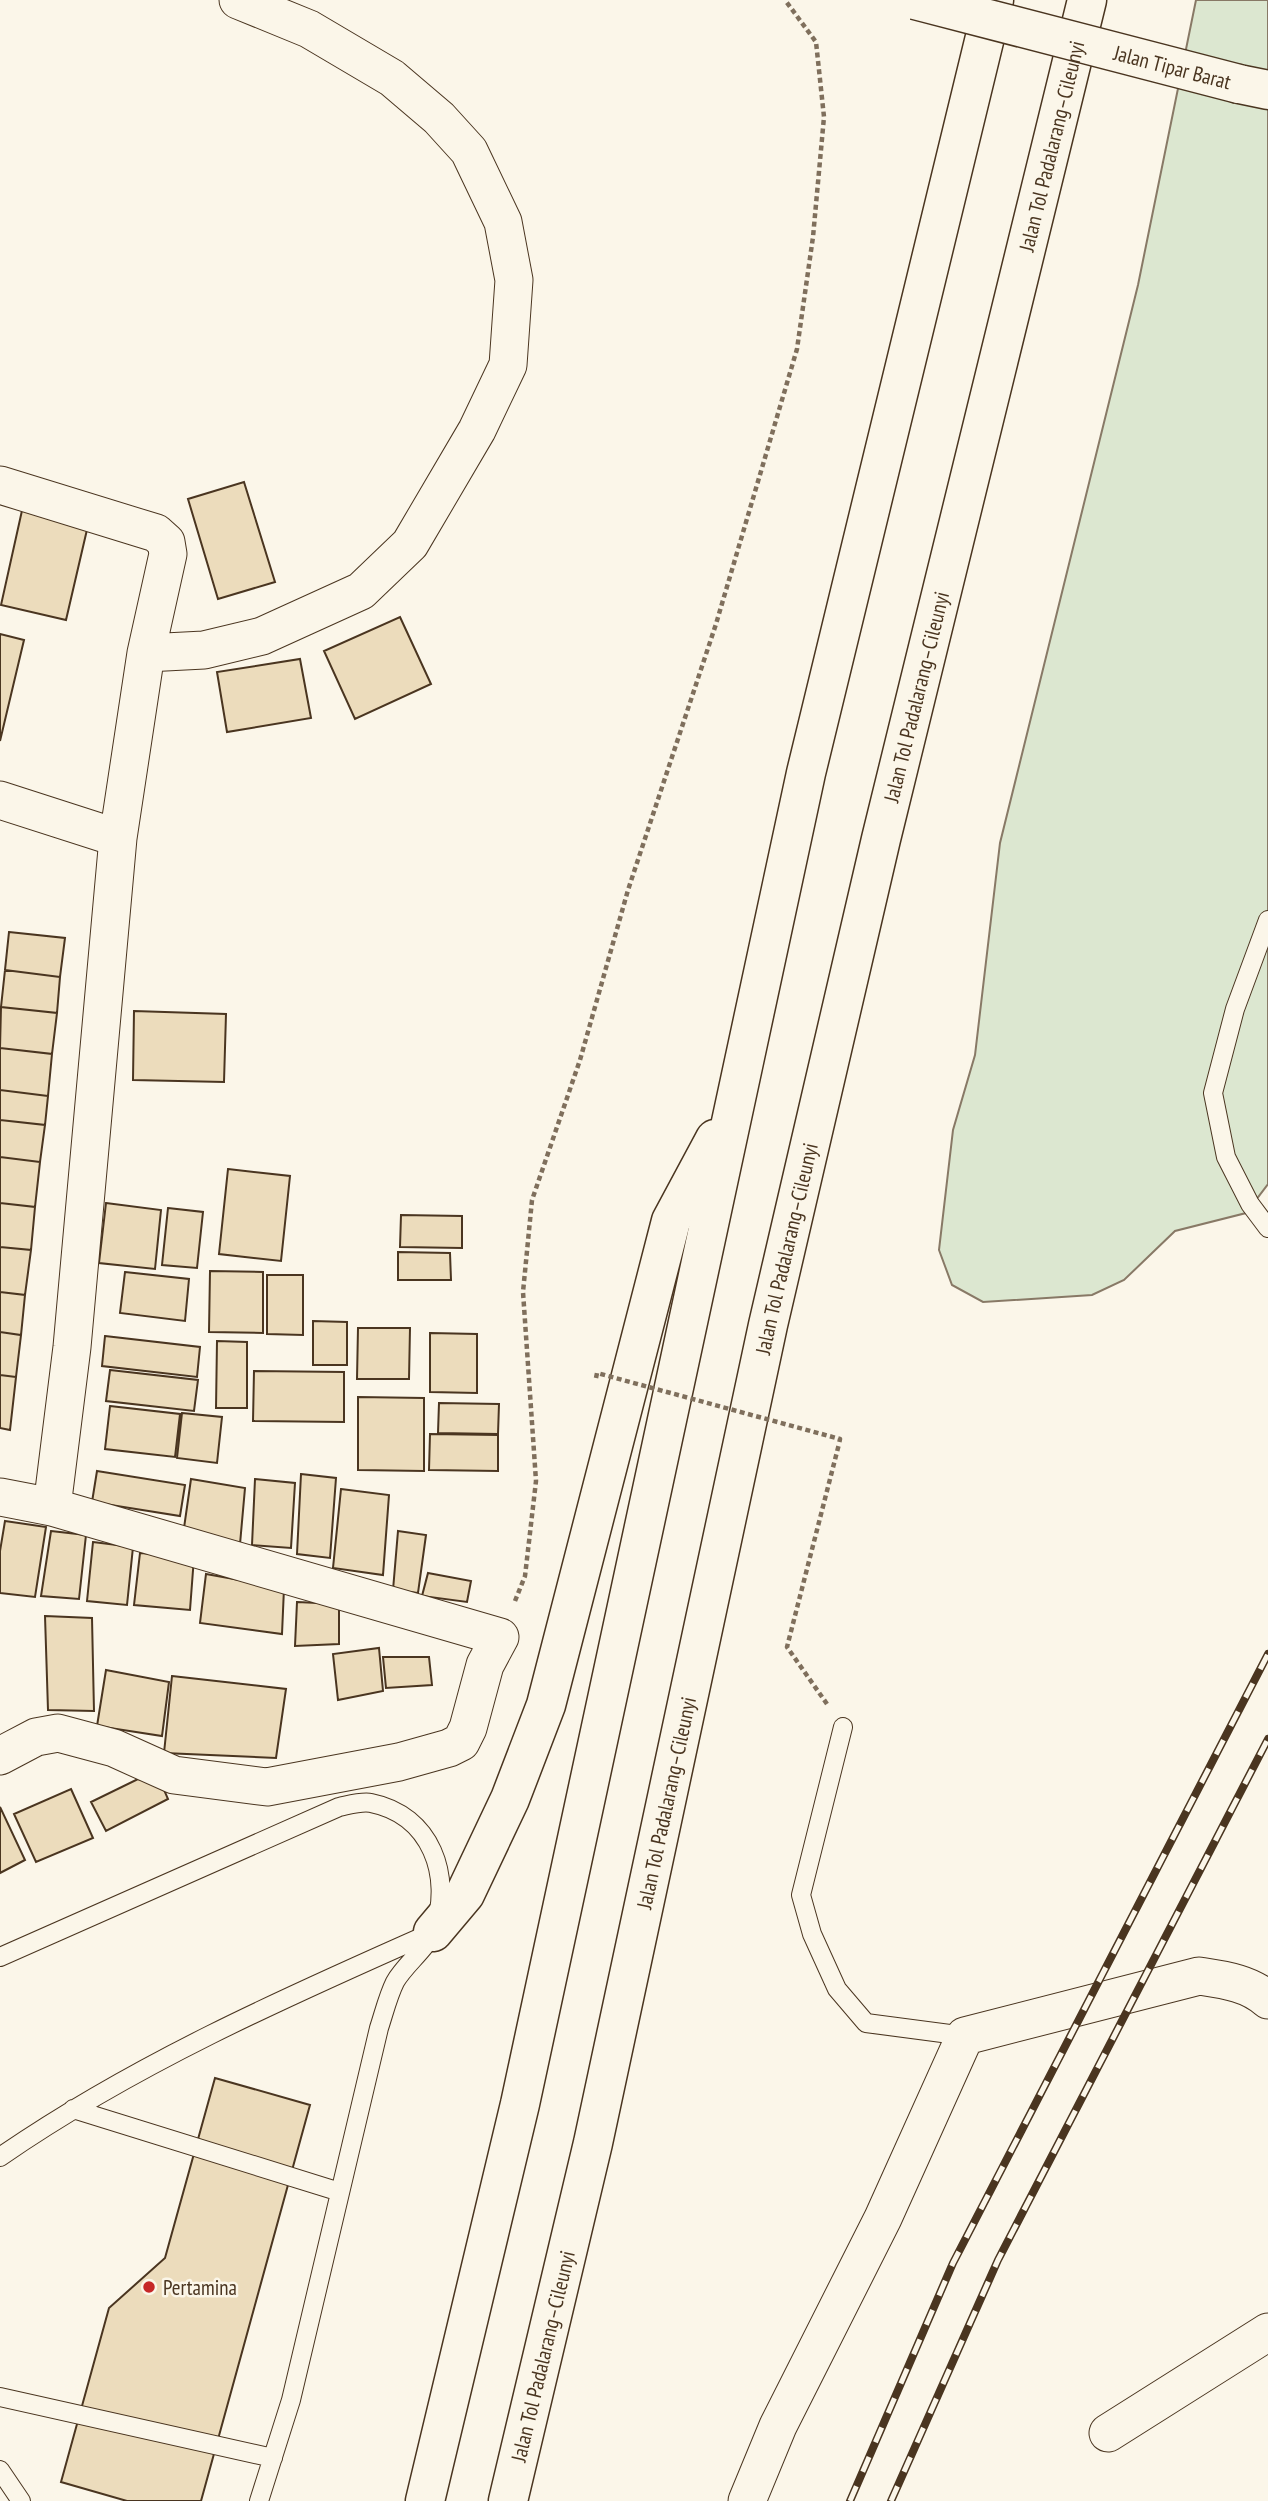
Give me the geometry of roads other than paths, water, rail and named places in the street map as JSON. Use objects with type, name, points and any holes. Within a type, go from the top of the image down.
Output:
[{"type":"main road","name":"Jalan Tipar Barat","points":[[915,0],[1253,87]]},
{"type":"main road","points":[[425,2501],[520,2104],[806,774],[994,0]]},
{"type":"main road","name":"Jalan Tol Padalarang–Cileunyi","points":[[508,2501],[596,2130],[768,1325],[881,839],[1087,0]]},
{"type":"main road","points":[[433,1932],[465,1894],[510,1799],[546,1705],[671,1221],[737,1096]]},
{"type":"street","points":[[146,653],[204,650],[262,636],[361,591],[410,544],[477,430],[508,365],[514,280],[503,222],[469,151],[439,118],[392,78],[362,58],[309,29],[238,0]]},
{"type":"street","points":[[0,485],[156,533],[166,542],[168,554],[146,653],[118,838],[74,1334],[52,1507]]},
{"type":"street","points":[[0,800],[118,838]]},
{"type":"street","points":[[0,1497],[52,1507],[500,1637],[485,1665],[468,1728],[461,1742],[399,1762],[267,1787],[173,1774],[114,1748],[58,1733],[36,1737],[0,1756]]},
{"type":"street","points":[[747,2501],[778,2426],[883,2218],[965,2036],[1199,1976],[1233,1981],[1259,1992],[1268,2000]]},
{"type":"street","points":[[1108,2433],[1268,2332]]},
{"type":"lane","points":[[1268,920],[1235,1009],[1213,1093],[1226,1157],[1250,1204],[1268,1228]]},
{"type":"lane","points":[[843,1727],[801,1895],[812,1934],[837,1989],[866,2023],[965,2036]]},
{"type":"lane","points":[[0,1956],[339,1807],[369,1802],[410,1819],[436,1855],[441,1896],[433,1932],[395,1983],[379,2028],[291,2400],[259,2501]]},
{"type":"lane","points":[[0,2157],[73,2109],[271,2004],[433,1932]]},
{"type":"lane","points":[[73,2109],[340,2192]]},
{"type":"lane","points":[[0,2397],[273,2458]]},
{"type":"lane","points":[[0,2470],[22,2501]]},
{"type":"railway","points":[[850,2501],[953,2263],[1268,1654]]},
{"type":"railway","points":[[891,2501],[998,2260],[1268,1739]]},
{"type":"place","name":"Pertamina","points":[[149,2287]]}]
